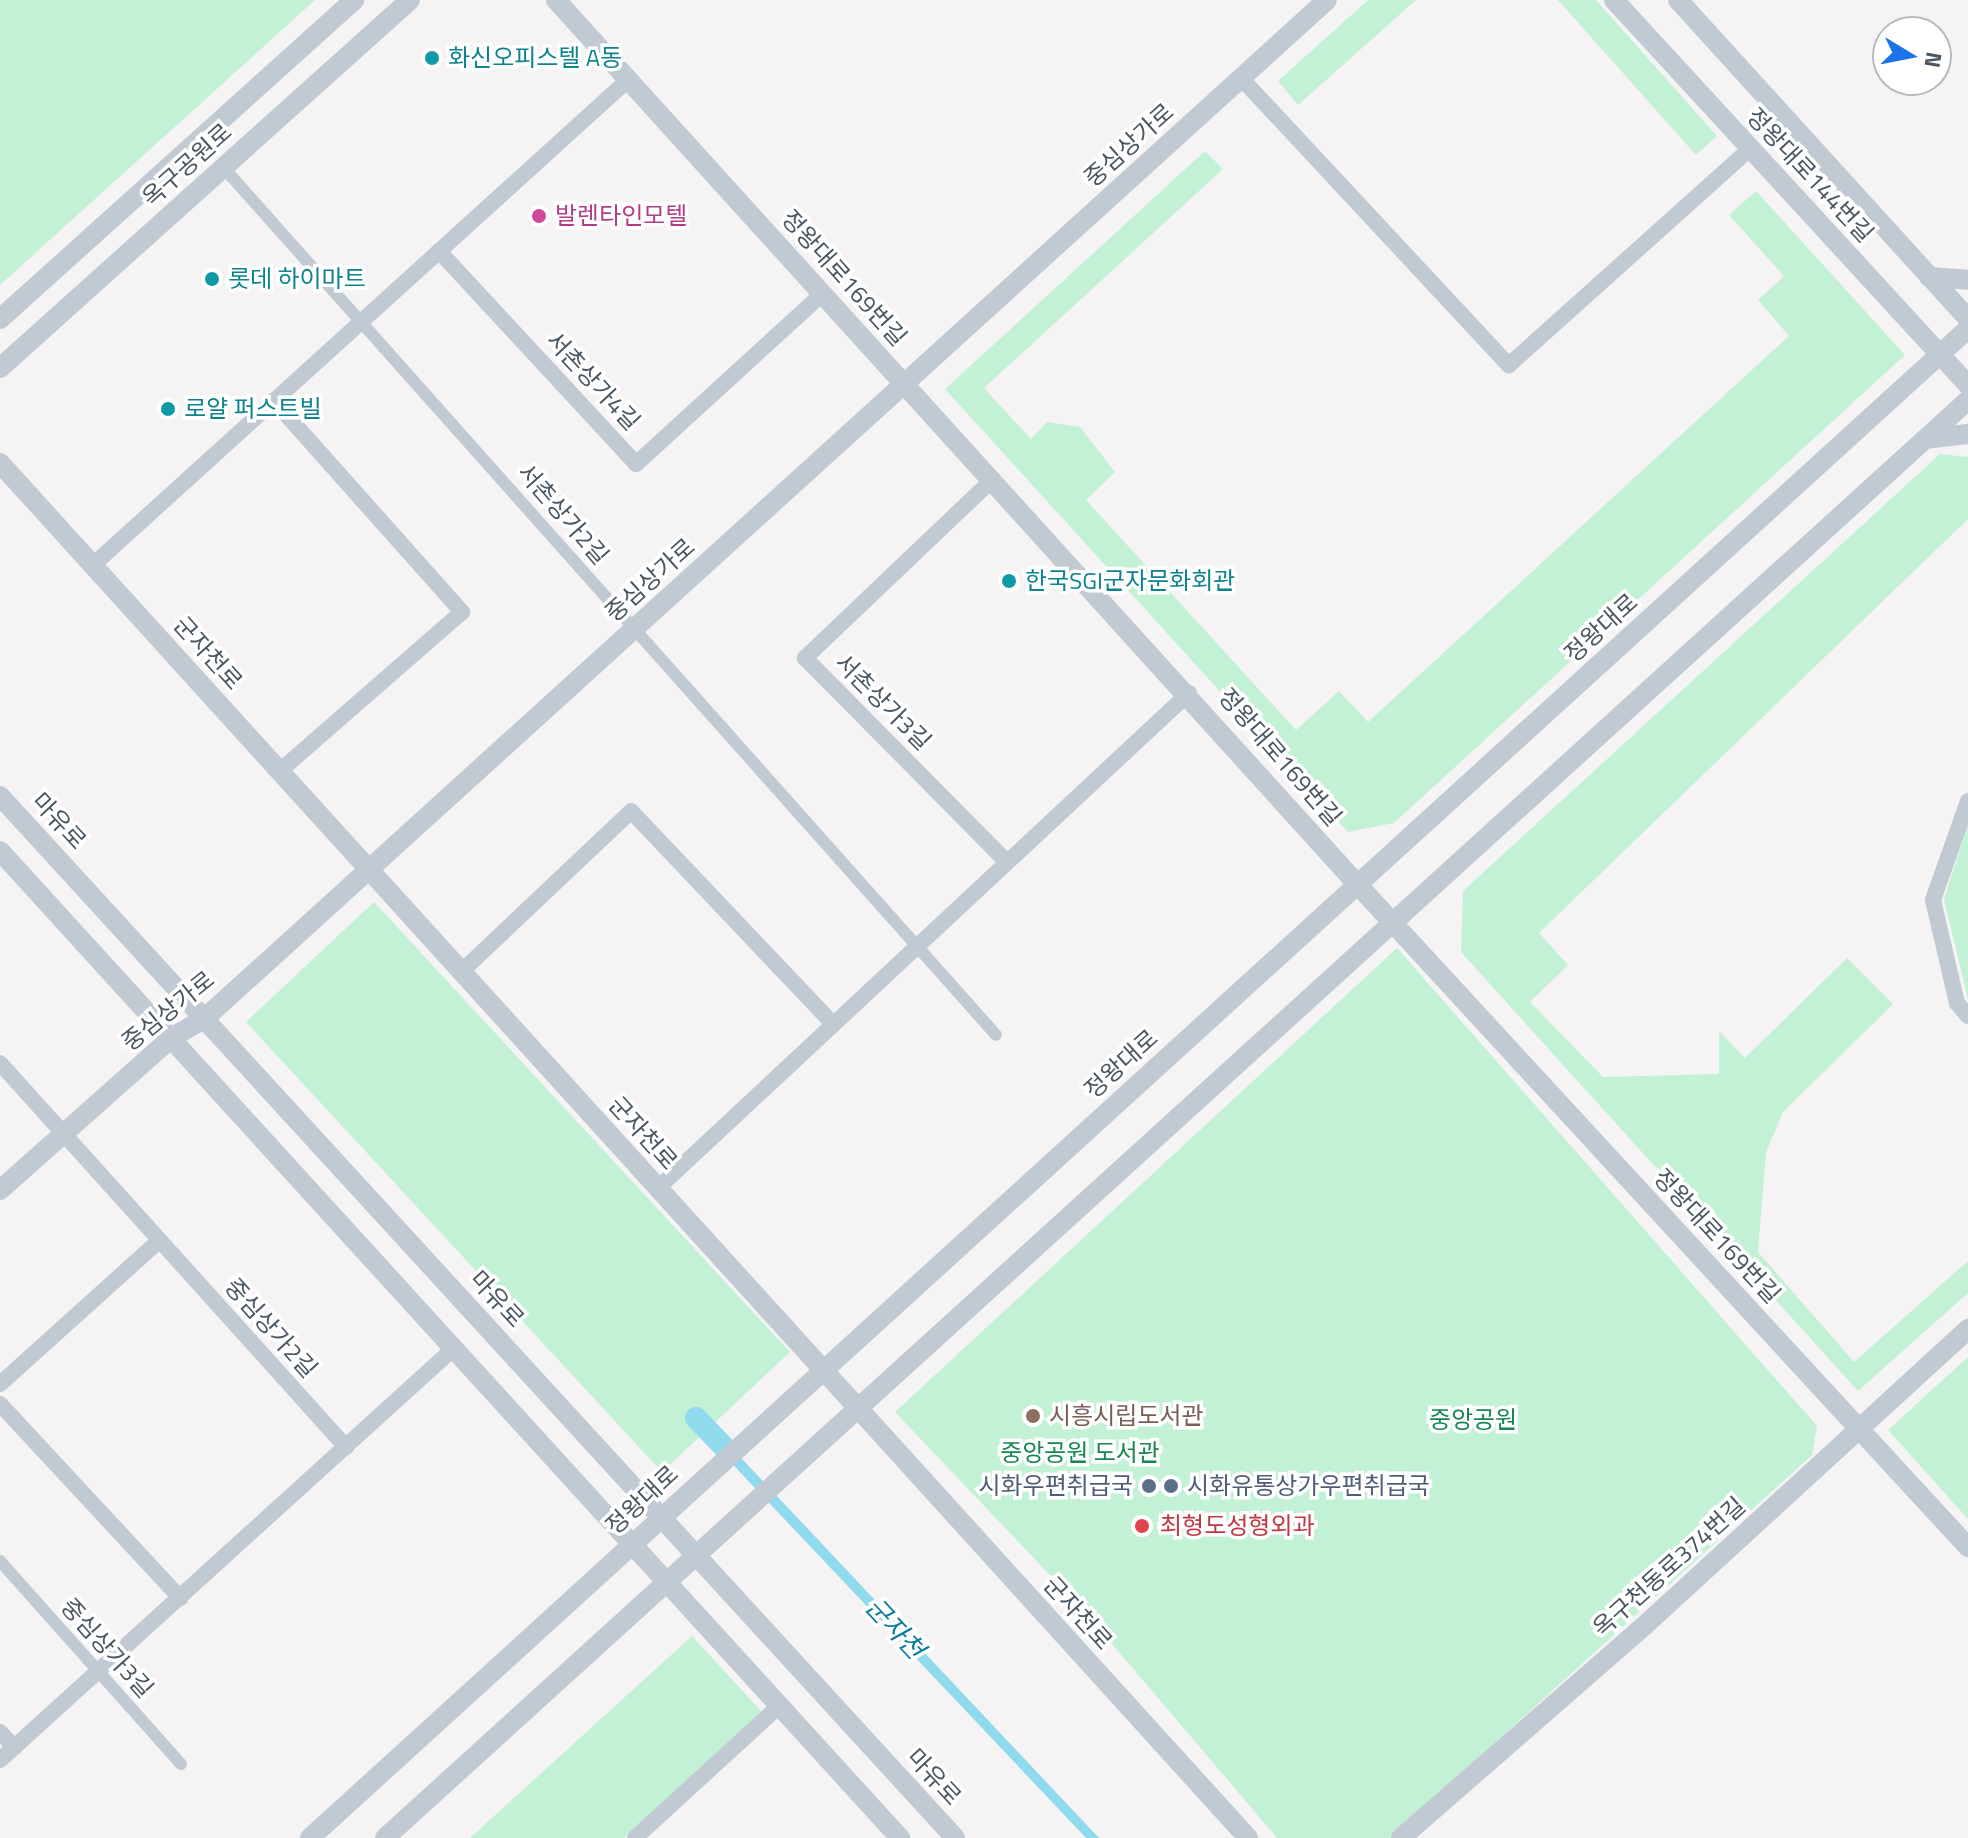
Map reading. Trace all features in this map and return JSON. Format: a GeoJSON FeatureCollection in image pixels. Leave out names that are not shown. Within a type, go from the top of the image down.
{"type":"FeatureCollection","features":[{"type":"Feature","properties":{"kind":"street","name":"옥구공원로"},"geometry":{"type":"LineString","coordinates":[[0,319],[354,0]]}},
{"type":"Feature","properties":{"kind":"street","name":"옥구공원로"},"geometry":{"type":"LineString","coordinates":[[0,368],[410,0]]}},
{"type":"Feature","properties":{"kind":"street","name":"정왕대로169번길"},"geometry":{"type":"LineString","coordinates":[[556,0],[1189,693],[1357,884],[1968,1547]]}},
{"type":"Feature","properties":{"kind":"street","name":"중심상가로"},"geometry":{"type":"LineString","coordinates":[[0,1190],[171,1038],[204,1019],[1327,0]]}},
{"type":"Feature","properties":{"kind":"street","name":"정왕대로144번길"},"geometry":{"type":"LineString","coordinates":[[1614,0],[1968,385]]}},
{"type":"Feature","properties":{"kind":"street","name":"정왕대로144번길"},"geometry":{"type":"LineString","coordinates":[[1678,0],[1968,319]]}},
{"type":"Feature","properties":{"kind":"street"},"geometry":{"type":"LineString","coordinates":[[1241,78],[1509,365],[1750,149]]}},
{"type":"Feature","properties":{"kind":"street"},"geometry":{"type":"LineString","coordinates":[[93,565],[629,79]]}},
{"type":"Feature","properties":{"kind":"street","name":"서촌상가2길"},"geometry":{"type":"LineString","coordinates":[[223,167],[363,320],[996,1035]]}},
{"type":"Feature","properties":{"kind":"street","name":"서촌상가4길"},"geometry":{"type":"LineString","coordinates":[[439,251],[636,464],[823,293]]}},
{"type":"Feature","properties":{"kind":"street"},"geometry":{"type":"LineString","coordinates":[[1929,277],[1968,280]]}},
{"type":"Feature","properties":{"kind":"street","name":"정왕대로"},"geometry":{"type":"LineString","coordinates":[[310,1838],[1968,329]]}},
{"type":"Feature","properties":{"kind":"street"},"geometry":{"type":"LineString","coordinates":[[385,1838],[1968,400]]}},
{"type":"Feature","properties":{"kind":"street"},"geometry":{"type":"LineString","coordinates":[[274,401],[462,612],[280,771]]}},
{"type":"Feature","properties":{"kind":"street"},"geometry":{"type":"LineString","coordinates":[[1925,439],[1968,434]]}},
{"type":"Feature","properties":{"kind":"street","name":"군자천로"},"geometry":{"type":"LineString","coordinates":[[0,463],[1248,1838]]}},
{"type":"Feature","properties":{"kind":"street","name":"서촌상가3길"},"geometry":{"type":"LineString","coordinates":[[993,479],[805,658],[1007,862]]}},
{"type":"Feature","properties":{"kind":"street"},"geometry":{"type":"LineString","coordinates":[[658,1188],[1189,693]]}},
{"type":"Feature","properties":{"kind":"street","name":"마유로"},"geometry":{"type":"LineString","coordinates":[[0,796],[955,1838]]}},
{"type":"Feature","properties":{"kind":"street"},"geometry":{"type":"LineString","coordinates":[[1968,801],[1933,900],[1957,1003],[1968,1016]]}},
{"type":"Feature","properties":{"kind":"street"},"geometry":{"type":"LineString","coordinates":[[461,972],[631,811],[833,1024]]}},
{"type":"Feature","properties":{"kind":"street"},"geometry":{"type":"LineString","coordinates":[[0,851],[900,1838]]}},
{"type":"Feature","properties":{"kind":"street","name":"중심상가2길"},"geometry":{"type":"LineString","coordinates":[[0,1063],[346,1447]]}},
{"type":"Feature","properties":{"kind":"street"},"geometry":{"type":"LineString","coordinates":[[0,1384],[159,1241]]}},
{"type":"Feature","properties":{"kind":"street","name":"옥구천동로374번길"},"geometry":{"type":"LineString","coordinates":[[1401,1838],[1968,1329]]}},
{"type":"Feature","properties":{"kind":"street"},"geometry":{"type":"LineString","coordinates":[[0,1760],[454,1348]]}},
{"type":"Feature","properties":{"kind":"street"},"geometry":{"type":"LineString","coordinates":[[0,1404],[180,1598]]}},
{"type":"Feature","properties":{"kind":"street","name":"중심상가3길"},"geometry":{"type":"LineString","coordinates":[[0,1561],[181,1764]]}},
{"type":"Feature","properties":{"kind":"street"},"geometry":{"type":"LineString","coordinates":[[635,1838],[780,1705]]}},
{"type":"Feature","properties":{"kind":"street"},"geometry":{"type":"LineString","coordinates":[[0,1732],[14,1747]]}},
{"type":"Feature","properties":{"kind":"green space"},"geometry":{"type":"Polygon","coordinates":[[[0,0],[315,0],[0,285],[0,0]]]}},
{"type":"Feature","properties":{"kind":"green space"},"geometry":{"type":"Polygon","coordinates":[[[1368,0],[1416,0],[1298,105],[1278,81],[1368,0]]]}},
{"type":"Feature","properties":{"kind":"green space"},"geometry":{"type":"Polygon","coordinates":[[[1558,0],[1596,0],[1717,136],[1696,155],[1558,0]]]}},
{"type":"Feature","properties":{"kind":"green space"},"geometry":{"type":"Polygon","coordinates":[[[1205,151],[1223,169],[984,388],[1031,439],[1047,422],[1080,427],[1115,472],[1086,500],[1296,730],[1339,691],[1368,722],[1789,336],[1758,300],[1784,276],[1729,215],[1756,191],[1905,355],[1394,823],[1348,832],[945,389],[1205,151]]]}},
{"type":"Feature","properties":{"kind":"green space"},"geometry":{"type":"Polygon","coordinates":[[[1940,454],[1968,457],[1968,519],[1539,933],[1568,965],[1530,1002],[1603,1077],[1719,1074],[1719,1031],[1745,1058],[1847,958],[1893,1004],[1783,1112],[1766,1152],[1758,1252],[1854,1362],[1968,1261],[1968,1293],[1858,1391],[1461,952],[1463,891],[1940,454]]]}},
{"type":"Feature","properties":{"kind":"green space"},"geometry":{"type":"Polygon","coordinates":[[[1968,825],[1968,999],[1944,899],[1968,825]]]}},
{"type":"Feature","properties":{"kind":"green space"},"geometry":{"type":"Polygon","coordinates":[[[374,902],[790,1352],[662,1472],[246,1022],[374,902]]]}},
{"type":"Feature","properties":{"kind":"green space","name":"중앙공원"},"geometry":{"type":"Polygon","coordinates":[[[1397,948],[1817,1426],[1812,1455],[1390,1838],[1277,1838],[1085,1612],[895,1412],[1397,948]]]}},
{"type":"Feature","properties":{"kind":"green space"},"geometry":{"type":"Polygon","coordinates":[[[1968,1357],[1968,1519],[1888,1430],[1968,1357]]]}},
{"type":"Feature","properties":{"kind":"green space"},"geometry":{"type":"Polygon","coordinates":[[[692,1636],[762,1712],[624,1838],[470,1838],[692,1636]]]}},
{"type":"Feature","properties":{"kind":"water"},"geometry":{"type":"Polygon","coordinates":[[[711,1426],[1099,1838],[1086,1838],[703,1433],[711,1426]]]}},
{"type":"Feature","properties":{"kind":"waterway","name":"군자천"},"geometry":{"type":"LineString","coordinates":[[696,1418],[727,1450]]}},
{"type":"Feature","properties":{"kind":"place","name":"화신오피스텔 A동"},"geometry":{"type":"Point","coordinates":[432,58]}},
{"type":"Feature","properties":{"kind":"place","name":"발렌타인모텔"},"geometry":{"type":"Point","coordinates":[539,216]}},
{"type":"Feature","properties":{"kind":"place","name":"롯데 하이마트"},"geometry":{"type":"Point","coordinates":[212,279]}},
{"type":"Feature","properties":{"kind":"place","name":"로얄 퍼스트빌"},"geometry":{"type":"Point","coordinates":[168,409]}},
{"type":"Feature","properties":{"kind":"place","name":"한국SGI군자문화회관"},"geometry":{"type":"Point","coordinates":[1009,581]}},
{"type":"Feature","properties":{"kind":"place","name":"시흥시립도서관"},"geometry":{"type":"Point","coordinates":[1033,1416]}},
{"type":"Feature","properties":{"kind":"place","name":"시화우편취급국"},"geometry":{"type":"Point","coordinates":[1149,1486]}},
{"type":"Feature","properties":{"kind":"place","name":"시화유통상가우편취급국"},"geometry":{"type":"Point","coordinates":[1171,1486]}},
{"type":"Feature","properties":{"kind":"place","name":"최형도성형외과"},"geometry":{"type":"Point","coordinates":[1142,1526]}},
{"type":"Feature","properties":{"kind":"park label","name":"중앙공원 도서관"},"geometry":{"type":"Point","coordinates":[1080,1453]}}]}
